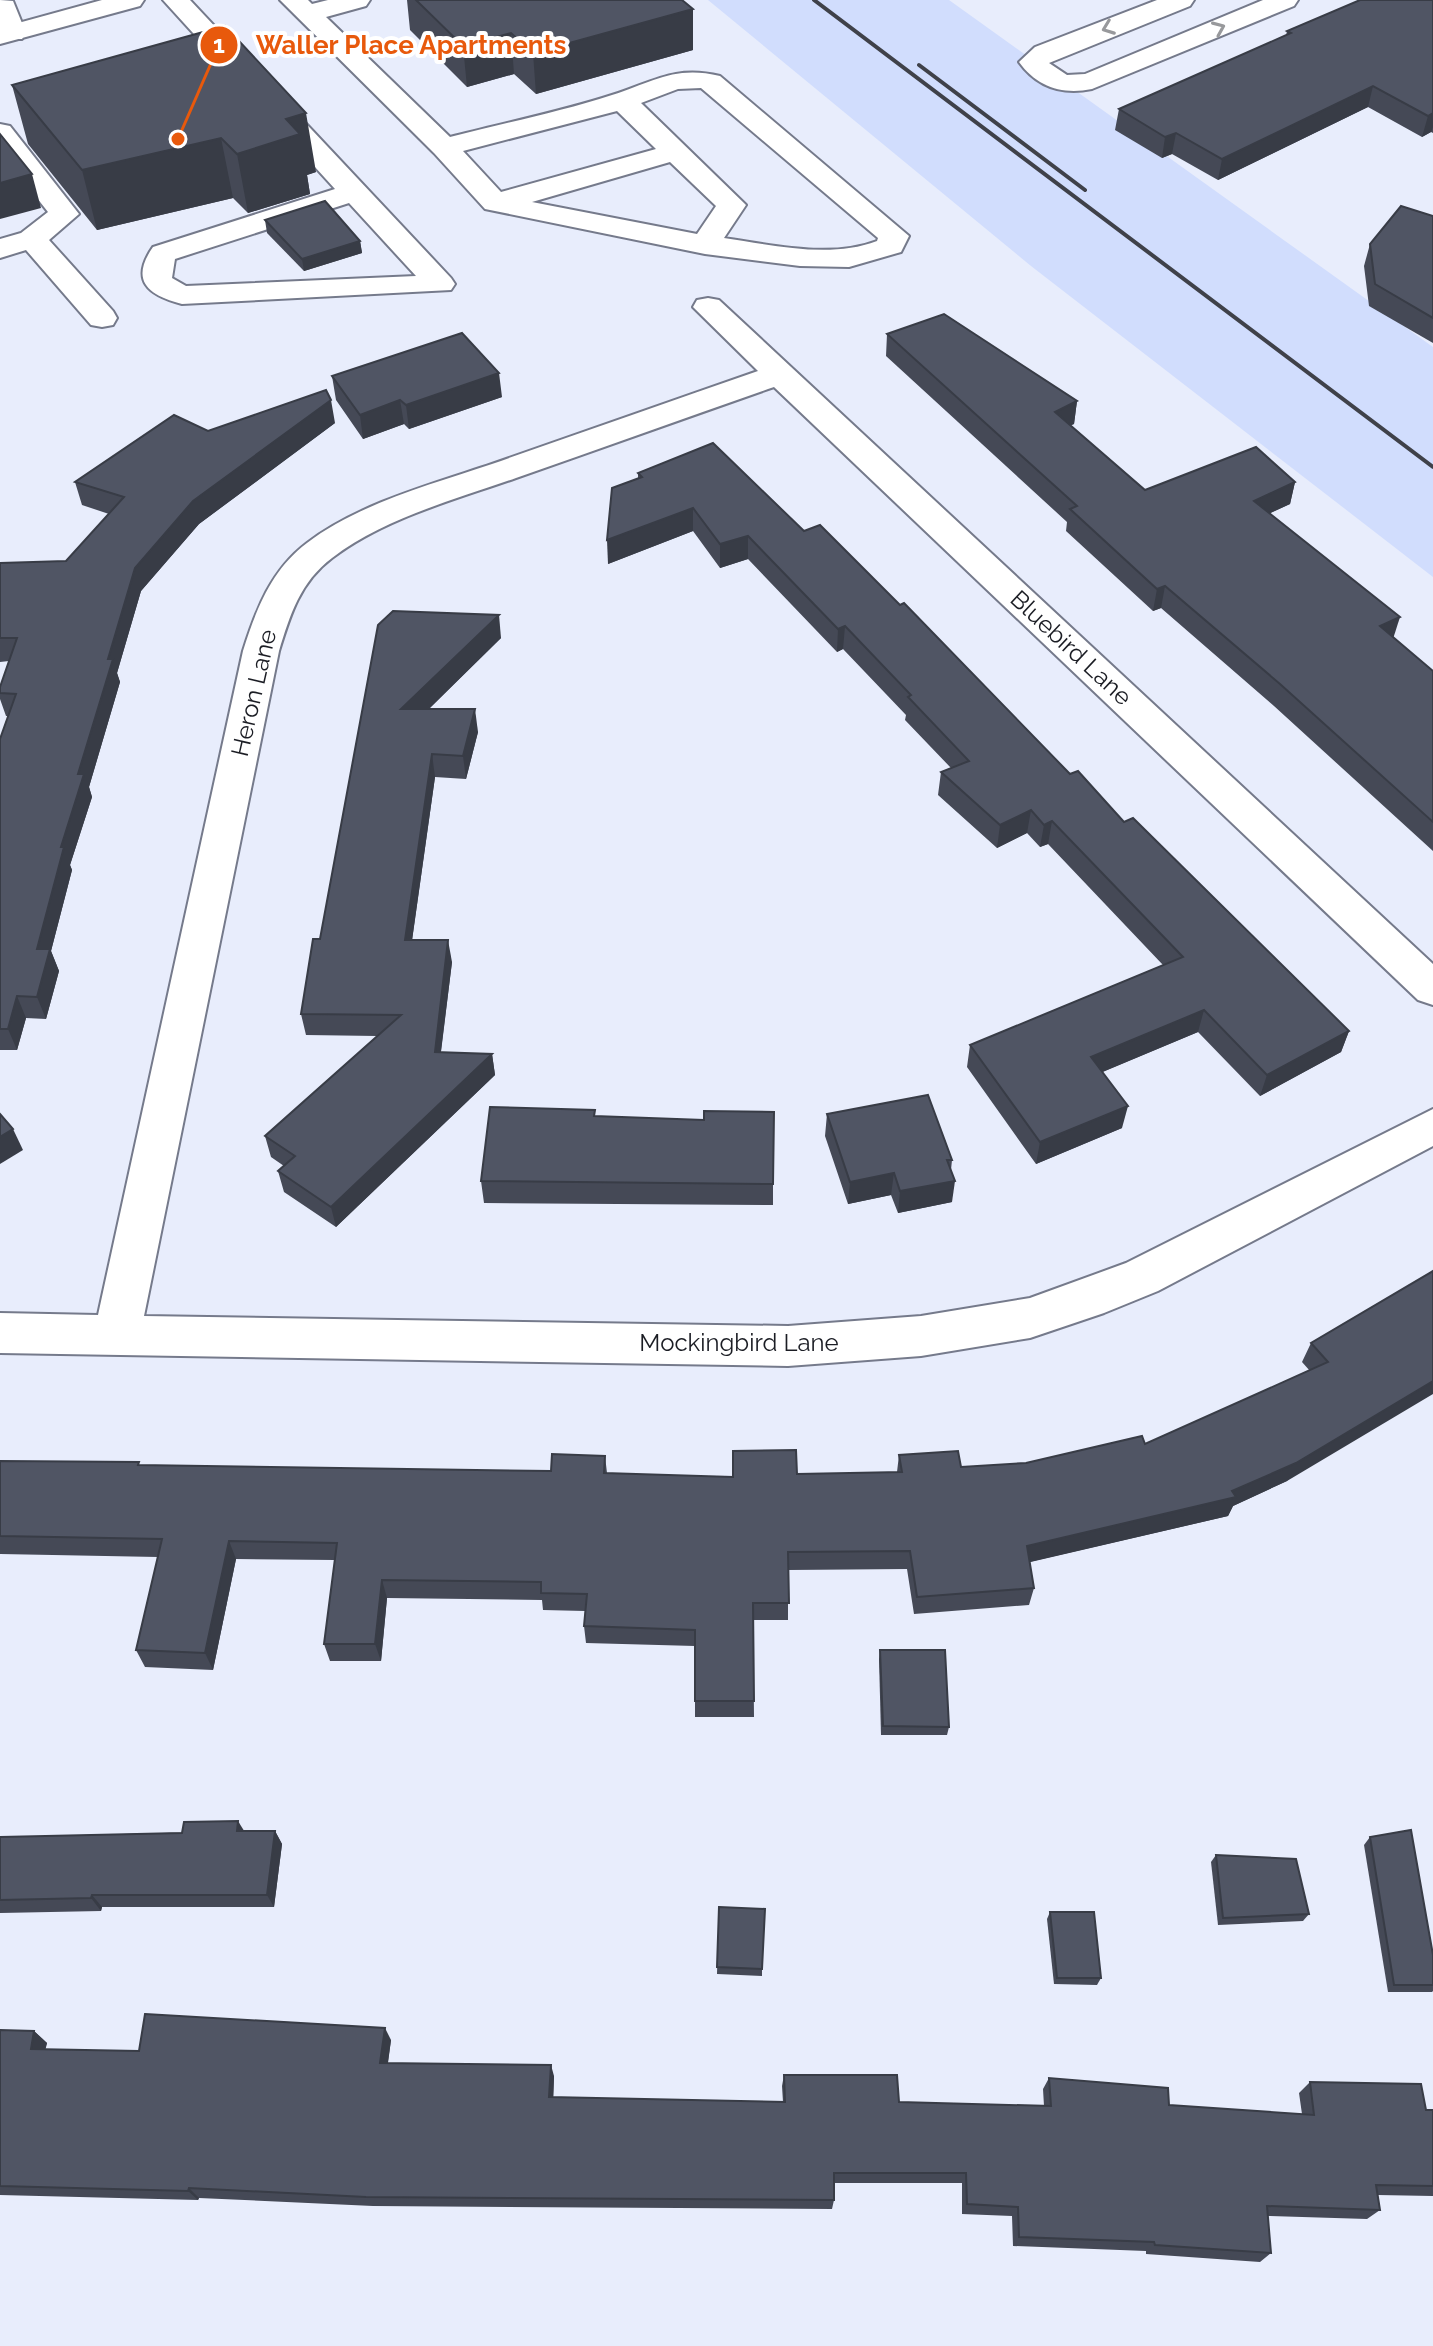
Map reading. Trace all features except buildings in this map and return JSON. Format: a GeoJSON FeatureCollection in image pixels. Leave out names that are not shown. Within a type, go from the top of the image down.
{"type":"FeatureCollection","features":[{"type":"Feature","properties":{"kind":"street"},"geometry":{"type":"LineString","coordinates":[[0,1],[7,34],[131,0]]}},
{"type":"Feature","properties":{"kind":"street"},"geometry":{"type":"LineString","coordinates":[[176,0],[440,284],[182,295],[164,288],[156,277],[156,265],[164,253],[354,192]]}},
{"type":"Feature","properties":{"kind":"street"},"geometry":{"type":"LineString","coordinates":[[300,7],[357,0]]}},
{"type":"Feature","properties":{"kind":"street"},"geometry":{"type":"LineString","coordinates":[[1181,0],[1045,53],[1033,62],[1052,80],[1071,86],[1092,81],[1285,0]]}},
{"type":"Feature","properties":{"kind":"street"},"geometry":{"type":"LineString","coordinates":[[300,7],[444,147],[495,203],[705,245],[830,258],[872,256],[890,246],[894,236],[710,82],[696,77],[677,80],[623,101],[444,147]]}},
{"type":"Feature","properties":{"kind":"street"},"geometry":{"type":"LineString","coordinates":[[188,51],[216,43]]}},
{"type":"Feature","properties":{"kind":"street"},"geometry":{"type":"LineString","coordinates":[[623,101],[731,205],[705,245]]}},
{"type":"Feature","properties":{"kind":"street"},"geometry":{"type":"LineString","coordinates":[[0,132],[64,214],[32,239],[0,249]]}},
{"type":"Feature","properties":{"kind":"street"},"geometry":{"type":"LineString","coordinates":[[495,203],[676,152]]}},
{"type":"Feature","properties":{"kind":"street"},"geometry":{"type":"LineString","coordinates":[[32,239],[102,318]]}},
{"type":"Feature","properties":{"kind":"street","name":"Bluebird Lane"},"geometry":{"type":"LineString","coordinates":[[708,307],[1433,989]]}},
{"type":"Feature","properties":{"kind":"street","name":"Heron Lane"},"geometry":{"type":"LineString","coordinates":[[117,1335],[261,651],[277,601],[294,575],[318,551],[380,516],[780,374]]}},
{"type":"Feature","properties":{"kind":"street","name":"Mockingbird Lane"},"geometry":{"type":"LineString","coordinates":[[0,1333],[788,1346],[921,1336],[1030,1318],[1142,1277],[1433,1126]]}},
{"type":"Feature","properties":{"kind":"shaded area"},"geometry":{"type":"Polygon","coordinates":[[[708,0],[949,0],[1433,347],[1433,577],[1031,266],[708,0]]]}},
{"type":"Feature","properties":{"kind":"railway"},"geometry":{"type":"LineString","coordinates":[[814,0],[1433,467]]}},
{"type":"Feature","properties":{"kind":"railway"},"geometry":{"type":"LineString","coordinates":[[919,65],[1085,190]]}},
{"type":"Feature","properties":{"kind":"place","name":"Waller Place Apartments"},"geometry":{"type":"Point","coordinates":[178,139]}}]}
